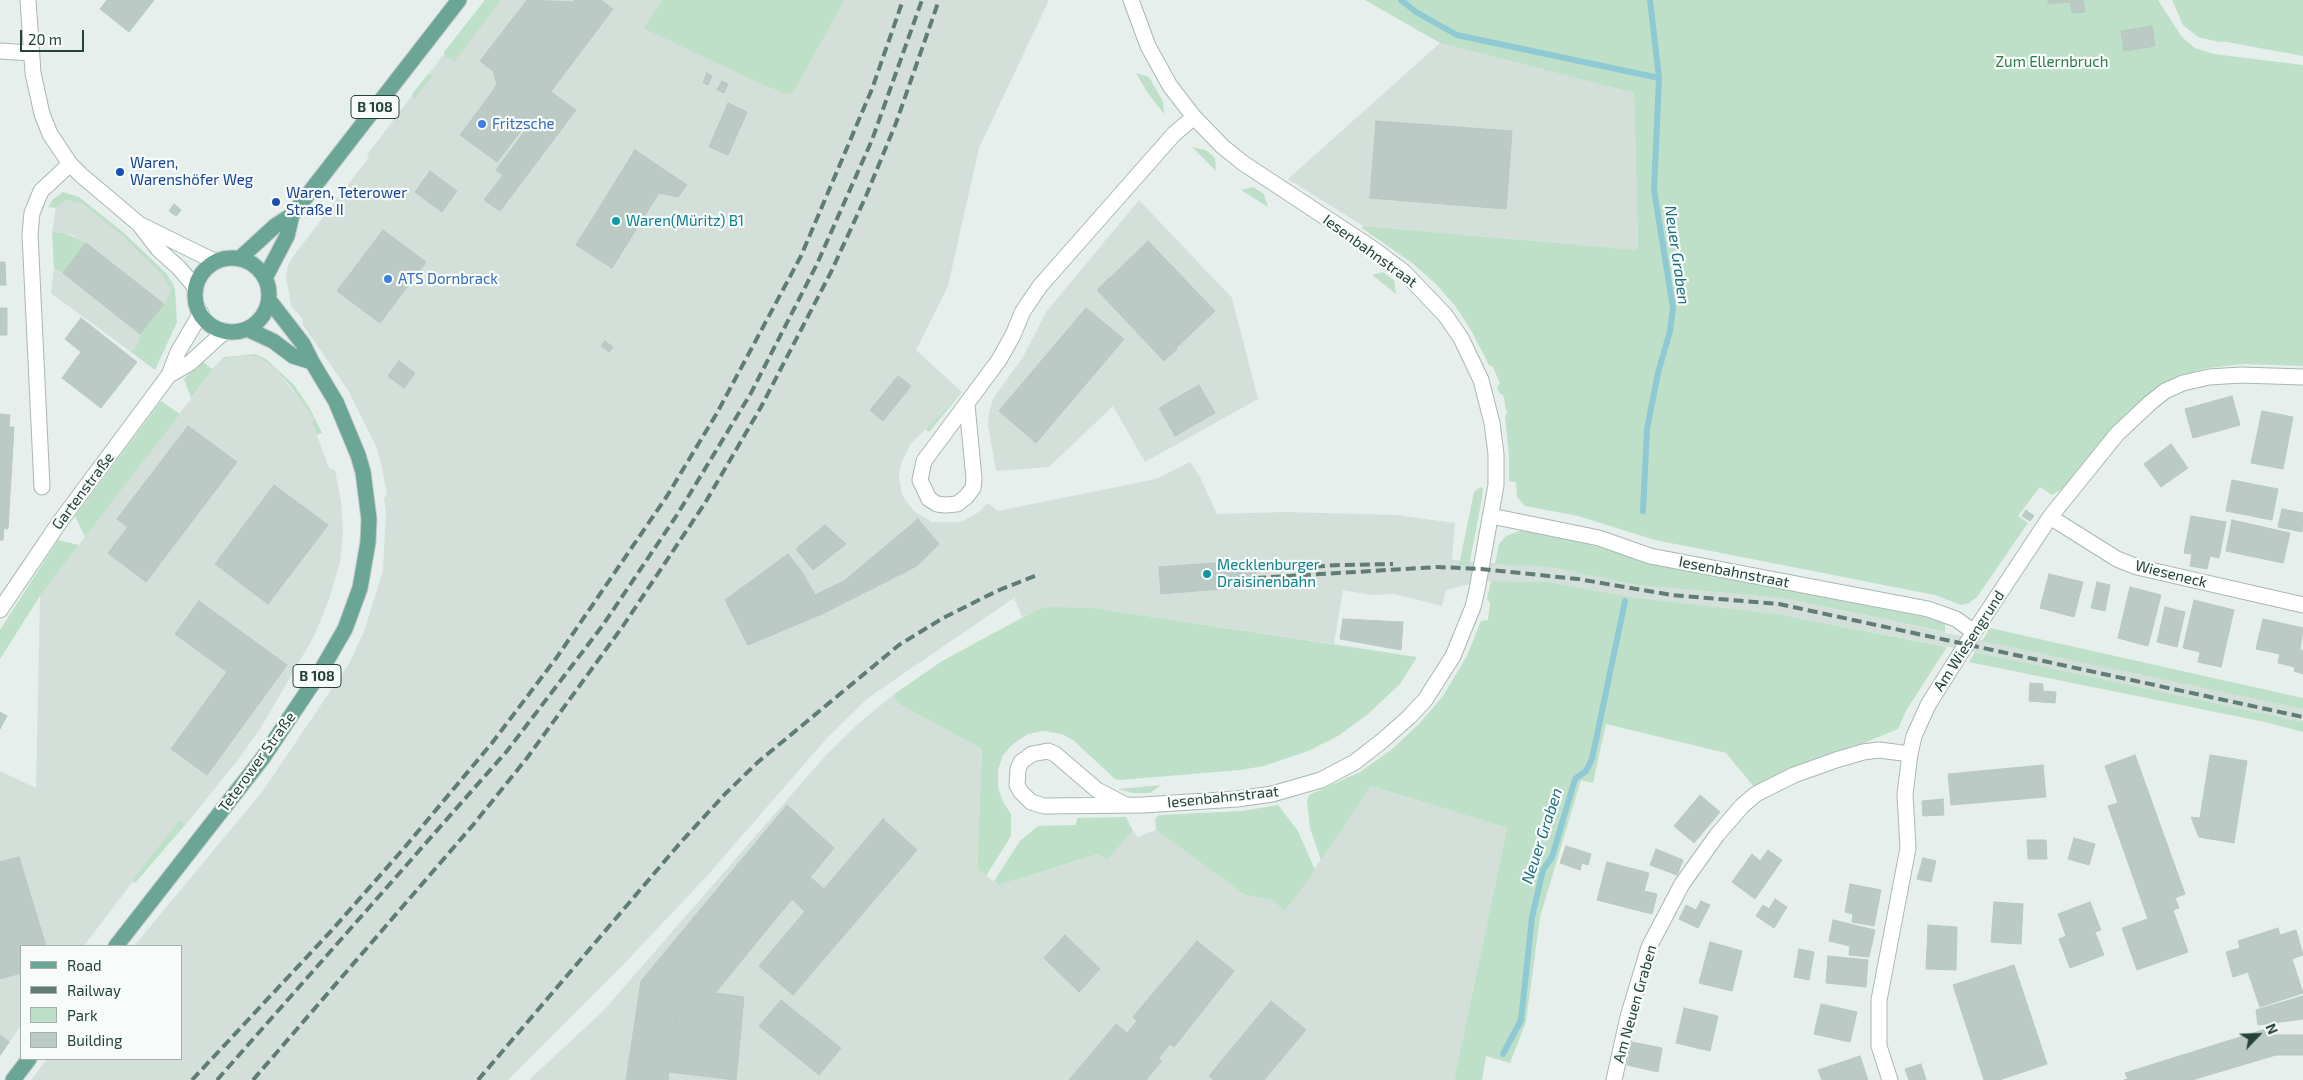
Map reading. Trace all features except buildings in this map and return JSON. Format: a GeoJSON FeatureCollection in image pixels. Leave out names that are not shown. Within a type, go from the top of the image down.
{"type":"FeatureCollection","features":[{"type":"Feature","properties":{"kind":"main road","name":"B 108"},"geometry":{"type":"LineString","coordinates":[[239,259],[276,226],[292,215],[459,0]]}},
{"type":"Feature","properties":{"kind":"main road","name":"B 108"},"geometry":{"type":"LineString","coordinates":[[265,278],[288,236],[292,215]]}},
{"type":"Feature","properties":{"kind":"main road"},"geometry":{"type":"LineString","coordinates":[[265,278],[258,268],[239,259],[224,259],[216,262],[206,269],[196,288],[197,305],[208,322],[225,331],[247,329],[273,341],[293,356],[312,362]]}},
{"type":"Feature","properties":{"kind":"main road","name":"Teterower Straße"},"geometry":{"type":"LineString","coordinates":[[117,945],[262,759],[319,674],[345,629],[360,588],[369,519],[363,472],[345,419],[303,344],[269,300],[265,278]]}},
{"type":"Feature","properties":{"kind":"main road"},"geometry":{"type":"LineString","coordinates":[[247,329],[262,317],[269,300]]}},
{"type":"Feature","properties":{"kind":"main road"},"geometry":{"type":"LineString","coordinates":[[13,1080],[28,1060]]}},
{"type":"Feature","properties":{"kind":"street"},"geometry":{"type":"LineString","coordinates":[[28,0],[31,53],[37,95],[50,134],[70,164],[100,193],[138,224],[159,250],[179,268],[196,288]]}},
{"type":"Feature","properties":{"kind":"street","name":"Iesenbahnstraat"},"geometry":{"type":"LineString","coordinates":[[1124,804],[1097,790],[1055,754],[1048,752],[1032,754],[1022,762],[1018,769],[1018,785],[1025,798],[1037,805],[1044,806],[1171,803],[1272,794],[1321,780],[1355,762],[1410,717],[1425,700],[1453,656],[1473,607],[1496,485],[1496,454],[1489,407],[1473,360],[1445,315],[1404,272],[1372,248],[1243,163],[1222,146],[1194,118],[1170,86],[1148,46],[1131,0]]}},
{"type":"Feature","properties":{"kind":"street"},"geometry":{"type":"LineString","coordinates":[[0,52],[31,53]]}},
{"type":"Feature","properties":{"kind":"street"},"geometry":{"type":"LineString","coordinates":[[967,405],[974,478],[973,488],[966,497],[956,504],[945,506],[937,504],[923,490],[920,471],[924,461],[999,360],[1014,335],[1023,311],[1040,286],[1174,134],[1194,118]]}},
{"type":"Feature","properties":{"kind":"street"},"geometry":{"type":"LineString","coordinates":[[42,487],[30,234],[32,213],[41,191],[70,164]]}},
{"type":"Feature","properties":{"kind":"street"},"geometry":{"type":"LineString","coordinates":[[138,224],[216,262]]}},
{"type":"Feature","properties":{"kind":"street","name":"Gartenstraße"},"geometry":{"type":"LineString","coordinates":[[1,607],[59,523],[170,375],[178,352],[201,313]]}},
{"type":"Feature","properties":{"kind":"street","name":"Gartenstraße"},"geometry":{"type":"LineString","coordinates":[[170,375],[190,363],[225,331]]}},
{"type":"Feature","properties":{"kind":"street","name":"Am Wiesengrund"},"geometry":{"type":"LineString","coordinates":[[1890,1080],[1879,1046],[1879,1000],[1908,848],[1906,794],[1910,754],[1914,736],[1928,705],[2050,517],[2117,434],[2150,403],[2165,391],[2183,383],[2209,377],[2241,375],[2303,377]]}},
{"type":"Feature","properties":{"kind":"street","name":"Iesenbahnstraat"},"geometry":{"type":"LineString","coordinates":[[1491,516],[1599,538],[1650,556],[1928,610],[1956,619],[1974,632]]}},
{"type":"Feature","properties":{"kind":"street","name":"Wieseneck"},"geometry":{"type":"LineString","coordinates":[[2050,517],[2117,559],[2137,566],[2303,605]]}},
{"type":"Feature","properties":{"kind":"street","name":"Am Neuen Graben"},"geometry":{"type":"LineString","coordinates":[[1614,1080],[1628,1017],[1648,947],[1682,884],[1742,806],[1756,794],[1794,775],[1836,760],[1878,750],[1910,754]]}},
{"type":"Feature","properties":{"kind":"shaded area"},"geometry":{"type":"Polygon","coordinates":[[[485,0],[662,0],[643,28],[794,91],[845,0],[1049,0],[979,148],[948,286],[916,350],[962,392],[910,445],[901,464],[899,476],[902,495],[914,511],[932,522],[961,522],[979,512],[988,503],[998,511],[1156,479],[1190,462],[1200,477],[1217,514],[1284,512],[1396,515],[1455,523],[1452,560],[1550,567],[1636,585],[1783,598],[2303,709],[2303,722],[1975,652],[1778,614],[1631,597],[1549,582],[1491,581],[1465,585],[1446,590],[1442,606],[1394,594],[1371,595],[1343,590],[1334,644],[1094,608],[1031,613],[1022,617],[1014,598],[868,698],[827,738],[707,876],[623,965],[508,1080],[31,1080],[46,1060],[182,1060],[182,945],[135,945],[262,792],[350,662],[364,631],[383,571],[386,514],[384,498],[387,495],[382,468],[376,446],[348,390],[303,325],[302,318],[291,306],[286,276],[288,265],[292,258],[369,157],[367,155],[485,0]]]}},
{"type":"Feature","properties":{"kind":"shaded area"},"geometry":{"type":"Polygon","coordinates":[[[1440,43],[1634,93],[1638,250],[1363,226],[1288,179],[1440,43]]]}},
{"type":"Feature","properties":{"kind":"shaded area"},"geometry":{"type":"Polygon","coordinates":[[[66,200],[83,204],[124,238],[161,274],[171,291],[164,304],[140,334],[139,341],[131,352],[51,293],[54,268],[63,273],[75,236],[65,233],[52,233],[56,206],[66,200]]]}},
{"type":"Feature","properties":{"kind":"shaded area"},"geometry":{"type":"Polygon","coordinates":[[[1139,200],[1232,298],[1258,399],[1145,462],[1113,406],[1049,467],[996,471],[988,425],[993,399],[1023,357],[1046,312],[1139,200]]]}},
{"type":"Feature","properties":{"kind":"shaded area"},"geometry":{"type":"Polygon","coordinates":[[[257,356],[274,368],[314,419],[312,422],[329,468],[335,470],[341,501],[343,533],[340,562],[329,600],[313,638],[260,729],[238,760],[186,824],[180,819],[85,945],[20,945],[20,1027],[0,1057],[0,771],[36,788],[40,596],[219,362],[229,357],[257,356]]]}},
{"type":"Feature","properties":{"kind":"shaded area"},"geometry":{"type":"Polygon","coordinates":[[[893,695],[897,703],[982,749],[977,869],[999,885],[1100,854],[1107,860],[1133,831],[1138,837],[1156,830],[1245,895],[1271,900],[1285,911],[1371,786],[1507,828],[1454,1080],[529,1080],[604,1010],[826,755],[859,723],[893,695]]]}},
{"type":"Feature","properties":{"kind":"green space"},"geometry":{"type":"Polygon","coordinates":[[[485,0],[501,0],[454,62],[446,57],[444,52],[485,0]]]}},
{"type":"Feature","properties":{"kind":"green space"},"geometry":{"type":"Polygon","coordinates":[[[662,0],[845,0],[794,91],[786,94],[643,28],[662,0]]]}},
{"type":"Feature","properties":{"kind":"green space","name":"Zum Ellernbruch"},"geometry":{"type":"Polygon","coordinates":[[[1365,0],[2158,0],[2182,37],[2195,48],[2214,54],[2303,65],[2303,366],[2243,364],[2208,368],[2181,375],[2163,384],[2145,397],[2111,430],[2063,488],[2052,495],[2040,487],[2018,516],[2028,523],[1977,597],[1969,603],[1961,605],[1935,595],[1655,540],[1578,516],[1525,506],[1517,497],[1516,482],[1509,481],[1509,456],[1505,416],[1507,413],[1503,395],[1499,393],[1497,387],[1500,384],[1493,367],[1489,365],[1472,332],[1456,307],[1436,284],[1412,263],[1362,228],[1363,226],[1638,250],[1634,93],[1440,43],[1365,0]]]}},
{"type":"Feature","properties":{"kind":"green space"},"geometry":{"type":"Polygon","coordinates":[[[2172,0],[2303,0],[2303,56],[2198,37],[2183,25],[2172,0]]]}},
{"type":"Feature","properties":{"kind":"green space"},"geometry":{"type":"Polygon","coordinates":[[[1136,73],[1149,77],[1163,101],[1164,114],[1147,92],[1136,73]]]}},
{"type":"Feature","properties":{"kind":"green space"},"geometry":{"type":"Polygon","coordinates":[[[428,74],[434,74],[414,99],[412,94],[428,74]]]}},
{"type":"Feature","properties":{"kind":"green space"},"geometry":{"type":"Polygon","coordinates":[[[1192,147],[1206,150],[1215,158],[1216,171],[1192,147]]]}},
{"type":"Feature","properties":{"kind":"green space"},"geometry":{"type":"Polygon","coordinates":[[[1253,187],[1264,194],[1268,207],[1241,190],[1253,187]]]}},
{"type":"Feature","properties":{"kind":"green space"},"geometry":{"type":"Polygon","coordinates":[[[63,192],[79,197],[124,233],[166,273],[173,284],[177,322],[155,370],[131,352],[139,341],[140,334],[164,304],[171,291],[161,274],[124,238],[83,204],[66,200],[56,208],[48,207],[53,199],[63,192]]]}},
{"type":"Feature","properties":{"kind":"green space"},"geometry":{"type":"Polygon","coordinates":[[[52,233],[65,233],[86,243],[63,273],[54,268],[52,233]]]}},
{"type":"Feature","properties":{"kind":"green space"},"geometry":{"type":"Polygon","coordinates":[[[1383,272],[1394,280],[1396,294],[1372,275],[1383,272]]]}},
{"type":"Feature","properties":{"kind":"green space"},"geometry":{"type":"Polygon","coordinates":[[[256,354],[266,359],[294,385],[309,407],[322,433],[317,435],[312,422],[314,419],[291,387],[274,368],[257,356],[229,357],[219,362],[224,357],[256,354]]]}},
{"type":"Feature","properties":{"kind":"green space"},"geometry":{"type":"Polygon","coordinates":[[[202,361],[212,369],[219,362],[191,398],[184,379],[202,361]]]}},
{"type":"Feature","properties":{"kind":"green space"},"geometry":{"type":"Polygon","coordinates":[[[962,392],[929,432],[926,429],[962,392]]]}},
{"type":"Feature","properties":{"kind":"green space"},"geometry":{"type":"Polygon","coordinates":[[[161,401],[180,414],[85,537],[75,516],[161,401]]]}},
{"type":"Feature","properties":{"kind":"green space"},"geometry":{"type":"Polygon","coordinates":[[[1480,487],[1483,488],[1482,498],[1469,566],[1459,565],[1474,492],[1480,487]]]}},
{"type":"Feature","properties":{"kind":"green space"},"geometry":{"type":"Polygon","coordinates":[[[1524,529],[1596,546],[1648,563],[1925,617],[1945,624],[1945,632],[1783,598],[1636,585],[1550,567],[1495,564],[1499,544],[1506,536],[1524,529]]]}},
{"type":"Feature","properties":{"kind":"green space"},"geometry":{"type":"Polygon","coordinates":[[[58,540],[79,545],[40,596],[0,659],[0,630],[58,540]]]}},
{"type":"Feature","properties":{"kind":"green space"},"geometry":{"type":"Polygon","coordinates":[[[1491,581],[1549,582],[1631,597],[1778,614],[1947,647],[1907,709],[1898,729],[1755,788],[1726,753],[1606,724],[1593,783],[1581,780],[1540,917],[1526,1022],[1510,1063],[1486,1056],[1482,1080],[1454,1080],[1507,828],[1371,786],[1321,860],[1310,828],[1307,801],[1309,795],[1360,772],[1391,750],[1419,724],[1443,696],[1467,656],[1481,621],[1488,620],[1490,603],[1487,599],[1491,581]]]}},
{"type":"Feature","properties":{"kind":"green space"},"geometry":{"type":"Polygon","coordinates":[[[1046,607],[1094,608],[1417,657],[1400,684],[1368,714],[1338,736],[1308,751],[1264,766],[1240,770],[1120,780],[1115,779],[1073,740],[1062,734],[1043,731],[1028,734],[1013,744],[1003,755],[998,770],[998,787],[1003,802],[1011,814],[1011,836],[986,876],[977,869],[982,749],[897,703],[893,695],[942,661],[1031,613],[1046,607]]]}},
{"type":"Feature","properties":{"kind":"green space"},"geometry":{"type":"Polygon","coordinates":[[[1990,628],[2303,698],[2303,709],[1982,641],[1990,628]]]}},
{"type":"Feature","properties":{"kind":"green space"},"geometry":{"type":"Polygon","coordinates":[[[1975,652],[2303,722],[2303,732],[2265,722],[1969,662],[1975,652]]]}},
{"type":"Feature","properties":{"kind":"green space"},"geometry":{"type":"Polygon","coordinates":[[[1161,785],[1150,793],[1133,793],[1118,789],[1161,785]]]}},
{"type":"Feature","properties":{"kind":"green space"},"geometry":{"type":"Polygon","coordinates":[[[1278,805],[1298,831],[1315,870],[1285,911],[1271,900],[1245,895],[1156,830],[1155,819],[1159,815],[1242,811],[1278,805]]]}},
{"type":"Feature","properties":{"kind":"green space"},"geometry":{"type":"Polygon","coordinates":[[[1126,817],[1133,831],[1107,860],[1099,854],[999,885],[994,881],[1020,841],[1038,826],[1076,825],[1077,818],[1126,817]]]}},
{"type":"Feature","properties":{"kind":"green space"},"geometry":{"type":"Polygon","coordinates":[[[180,819],[186,824],[135,883],[132,881],[180,819]]]}},
{"type":"Feature","properties":{"kind":"waterway"},"geometry":{"type":"LineString","coordinates":[[1401,0],[1416,12],[1457,35],[1659,78]]}},
{"type":"Feature","properties":{"kind":"waterway","name":"Neuer Graben"},"geometry":{"type":"LineString","coordinates":[[1643,511],[1647,429],[1658,373],[1670,331],[1673,308],[1654,190],[1659,78],[1650,0]]}},
{"type":"Feature","properties":{"kind":"waterway","name":"Neuer Graben"},"geometry":{"type":"LineString","coordinates":[[1503,1054],[1521,1020],[1532,917],[1543,870],[1552,857],[1575,779],[1586,771],[1592,759],[1625,601]]}},
{"type":"Feature","properties":{"kind":"railway"},"geometry":{"type":"LineString","coordinates":[[192,1080],[332,930],[405,847],[492,743],[557,657],[667,496],[717,413],[801,256],[872,89],[903,0]]}},
{"type":"Feature","properties":{"kind":"railway"},"geometry":{"type":"LineString","coordinates":[[217,1080],[507,751],[603,625],[677,515],[751,393],[817,264],[872,140],[922,0]]}},
{"type":"Feature","properties":{"kind":"railway"},"geometry":{"type":"LineString","coordinates":[[253,1080],[473,825],[527,758],[623,626],[705,503],[761,407],[831,272],[866,196],[896,123],[939,0]]}},
{"type":"Feature","properties":{"kind":"railway"},"geometry":{"type":"LineString","coordinates":[[1255,570],[1393,564]]}},
{"type":"Feature","properties":{"kind":"railway"},"geometry":{"type":"LineString","coordinates":[[1256,578],[1437,567],[1481,569],[1578,579],[1672,595],[1779,604],[2303,717]]}},
{"type":"Feature","properties":{"kind":"railway"},"geometry":{"type":"LineString","coordinates":[[478,1080],[681,842],[726,793],[758,762],[899,645],[943,618],[997,591],[1037,575]]}},
{"type":"Feature","properties":{"kind":"place","name":"Fritzsche"},"geometry":{"type":"Point","coordinates":[482,124]}},
{"type":"Feature","properties":{"kind":"place","name":"Waren, Warenshöfer Weg"},"geometry":{"type":"Point","coordinates":[120,172]}},
{"type":"Feature","properties":{"kind":"place","name":"Waren, Teterower Straße II"},"geometry":{"type":"Point","coordinates":[276,202]}},
{"type":"Feature","properties":{"kind":"place","name":"Waren(Müritz) B1"},"geometry":{"type":"Point","coordinates":[616,221]}},
{"type":"Feature","properties":{"kind":"place","name":"ATS Dornbrack"},"geometry":{"type":"Point","coordinates":[388,279]}},
{"type":"Feature","properties":{"kind":"place","name":"Mecklenburger Draisinenbahn"},"geometry":{"type":"Point","coordinates":[1207,574]}}]}
